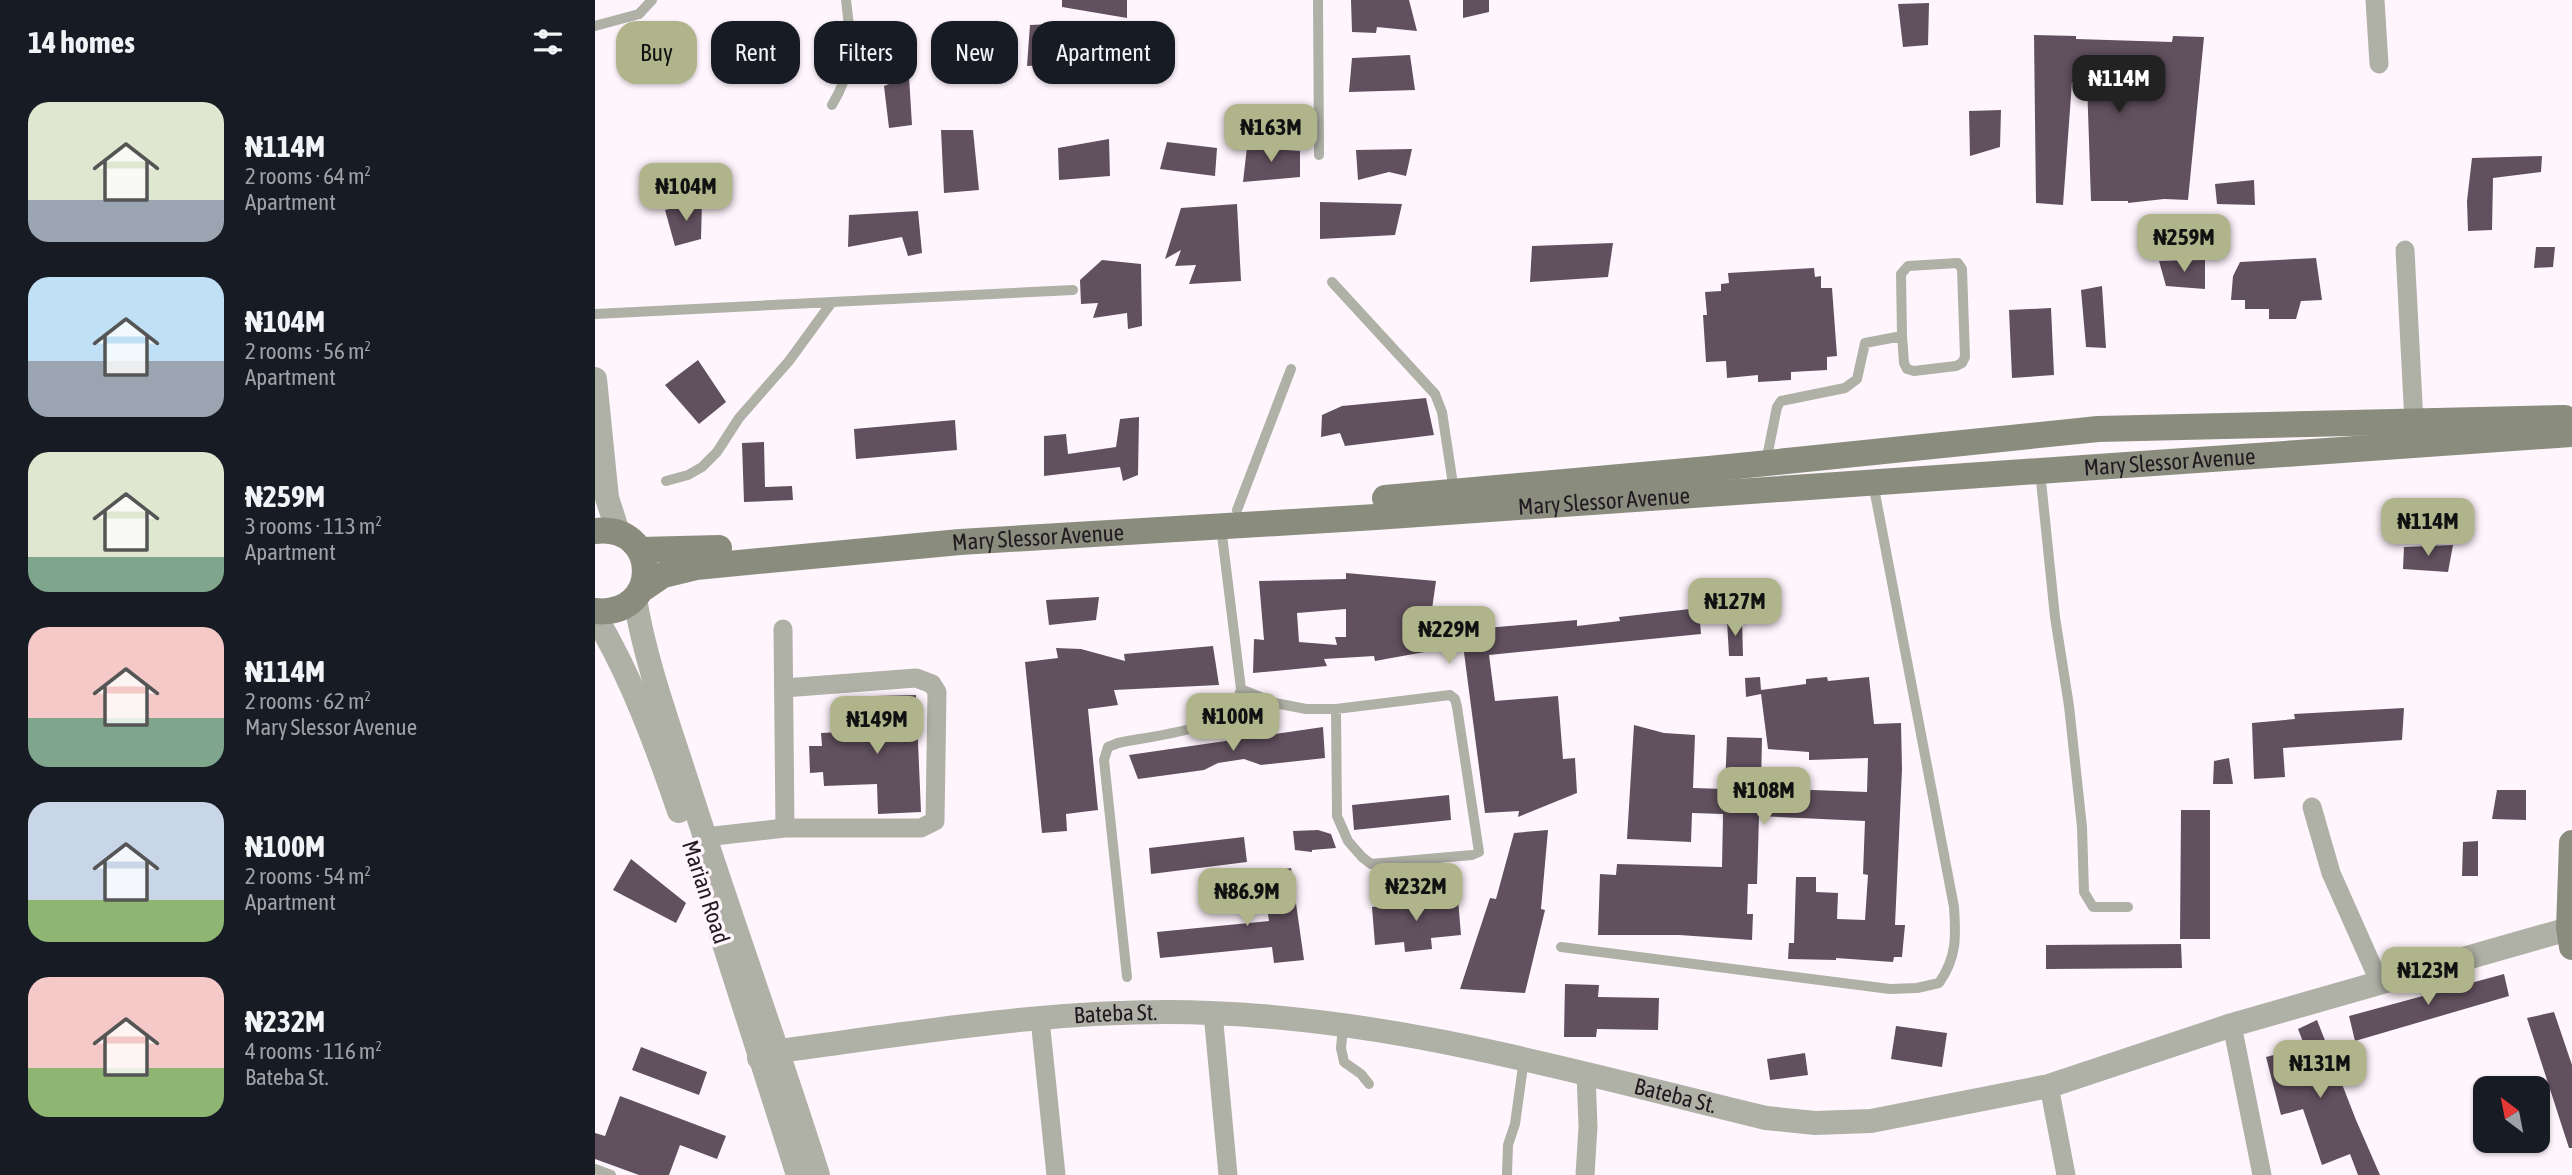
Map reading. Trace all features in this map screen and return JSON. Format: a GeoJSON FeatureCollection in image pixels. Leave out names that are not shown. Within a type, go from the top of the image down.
{"type":"FeatureCollection","features":[{"type":"Feature","properties":{"kind":"main road","name":"Mary Slessor Avenue"},"geometry":{"type":"LineString","coordinates":[[595,613],[622,608],[663,575],[696,567],[1229,518],[1455,492],[2098,429],[2572,418]]}},
{"type":"Feature","properties":{"kind":"main road","name":"Mary Slessor Avenue"},"geometry":{"type":"LineString","coordinates":[[640,550],[717,548],[958,526],[1229,518],[1873,482],[2572,434]]}},
{"type":"Feature","properties":{"kind":"main road"},"geometry":{"type":"LineString","coordinates":[[607,532],[631,539],[640,550],[645,570],[638,595]]}},
{"type":"Feature","properties":{"kind":"main road"},"geometry":{"type":"LineString","coordinates":[[2571,934],[2572,843]]}},
{"type":"Feature","properties":{"kind":"street"},"geometry":{"type":"LineString","coordinates":[[2375,0],[2379,64]]}},
{"type":"Feature","properties":{"kind":"street"},"geometry":{"type":"LineString","coordinates":[[2405,250],[2414,422]]}},
{"type":"Feature","properties":{"kind":"street"},"geometry":{"type":"LineString","coordinates":[[595,379],[607,498],[607,532]]}},
{"type":"Feature","properties":{"kind":"street"},"geometry":{"type":"LineString","coordinates":[[638,595],[643,645],[705,837],[769,1054],[818,1175]]}},
{"type":"Feature","properties":{"kind":"street","name":"Marian Road"},"geometry":{"type":"LineString","coordinates":[[595,613],[625,673],[659,754],[712,907],[769,1054],[798,1175]]}},
{"type":"Feature","properties":{"kind":"street"},"geometry":{"type":"LineString","coordinates":[[783,629],[785,828]]}},
{"type":"Feature","properties":{"kind":"street"},"geometry":{"type":"LineString","coordinates":[[705,837],[785,828],[921,828],[935,821],[937,692],[932,684],[916,678],[784,688]]}},
{"type":"Feature","properties":{"kind":"street"},"geometry":{"type":"LineString","coordinates":[[2312,807],[2331,873],[2379,981]]}},
{"type":"Feature","properties":{"kind":"street","name":"Bateba St."},"geometry":{"type":"LineString","coordinates":[[769,1054],[1039,1019],[1165,1012],[1213,1013],[1343,1027],[1462,1045],[1766,1118],[1815,1124],[1871,1121],[2049,1086],[2232,1025],[2379,981],[2571,934]]}},
{"type":"Feature","properties":{"kind":"street"},"geometry":{"type":"LineString","coordinates":[[1213,1013],[1228,1175]]}},
{"type":"Feature","properties":{"kind":"street"},"geometry":{"type":"LineString","coordinates":[[1039,1019],[1056,1175]]}},
{"type":"Feature","properties":{"kind":"street"},"geometry":{"type":"LineString","coordinates":[[2232,1025],[2263,1175]]}},
{"type":"Feature","properties":{"kind":"street"},"geometry":{"type":"LineString","coordinates":[[1585,1175],[1587,1073]]}},
{"type":"Feature","properties":{"kind":"street"},"geometry":{"type":"LineString","coordinates":[[2049,1086],[2066,1175]]}},
{"type":"Feature","properties":{"kind":"lane"},"geometry":{"type":"LineString","coordinates":[[595,26],[639,13],[652,0]]}},
{"type":"Feature","properties":{"kind":"lane"},"geometry":{"type":"LineString","coordinates":[[832,105],[847,75],[851,52],[846,0]]}},
{"type":"Feature","properties":{"kind":"lane"},"geometry":{"type":"LineString","coordinates":[[1318,0],[1319,155]]}},
{"type":"Feature","properties":{"kind":"lane"},"geometry":{"type":"LineString","coordinates":[[1952,262],[1958,264],[1962,269],[1965,357],[1962,363],[1907,369],[1903,363],[1902,336],[1903,269],[1908,266],[1952,262]]}},
{"type":"Feature","properties":{"kind":"lane"},"geometry":{"type":"LineString","coordinates":[[1332,282],[1435,394],[1442,412],[1455,492]]}},
{"type":"Feature","properties":{"kind":"lane"},"geometry":{"type":"LineString","coordinates":[[595,314],[1073,290]]}},
{"type":"Feature","properties":{"kind":"lane"},"geometry":{"type":"LineString","coordinates":[[666,481],[688,475],[702,467],[717,452],[739,418],[789,361],[832,302]]}},
{"type":"Feature","properties":{"kind":"lane"},"geometry":{"type":"LineString","coordinates":[[1766,463],[1777,407],[1781,401],[1845,388],[1857,379],[1865,343],[1902,336]]}},
{"type":"Feature","properties":{"kind":"lane"},"geometry":{"type":"LineString","coordinates":[[1127,976],[1104,760],[1108,747],[1209,724],[1231,711],[1236,703],[1241,689],[1229,518],[1291,369]]}},
{"type":"Feature","properties":{"kind":"lane"},"geometry":{"type":"LineString","coordinates":[[2040,471],[2055,617],[2069,706],[2080,814],[2084,892],[2093,907],[2128,908]]}},
{"type":"Feature","properties":{"kind":"lane"},"geometry":{"type":"LineString","coordinates":[[1561,947],[1891,989],[1917,988],[1939,983],[1950,967],[1955,946],[1954,907],[1873,482]]}},
{"type":"Feature","properties":{"kind":"lane"},"geometry":{"type":"LineString","coordinates":[[1241,689],[1306,709],[1336,709],[1450,695],[1455,699],[1479,852],[1472,855],[1371,864],[1362,857],[1348,841],[1337,816],[1336,709]]}},
{"type":"Feature","properties":{"kind":"lane"},"geometry":{"type":"LineString","coordinates":[[1343,1027],[1341,1048],[1344,1062],[1361,1073],[1369,1084]]}},
{"type":"Feature","properties":{"kind":"lane"},"geometry":{"type":"LineString","coordinates":[[1507,1175],[1508,1145],[1515,1124],[1524,1059]]}},
{"type":"Feature","properties":{"kind":"lane"},"geometry":{"type":"LineString","coordinates":[[595,1169],[611,1175]]}},
{"type":"Feature","properties":{"kind":"building"},"geometry":{"type":"Polygon","coordinates":[[[1062,0],[1127,0],[1127,18],[1062,7],[1062,0]]]}},
{"type":"Feature","properties":{"kind":"building"},"geometry":{"type":"Polygon","coordinates":[[[1351,0],[1409,0],[1417,31],[1377,27],[1376,33],[1352,32],[1351,0]]]}},
{"type":"Feature","properties":{"kind":"building"},"geometry":{"type":"Polygon","coordinates":[[[1463,0],[1489,0],[1489,12],[1463,18],[1463,0]]]}},
{"type":"Feature","properties":{"kind":"building"},"geometry":{"type":"Polygon","coordinates":[[[1929,3],[1928,45],[1903,47],[1898,4],[1929,3]]]}},
{"type":"Feature","properties":{"kind":"building"},"geometry":{"type":"Polygon","coordinates":[[[1030,25],[1032,66],[1027,66],[1030,25]]]}},
{"type":"Feature","properties":{"kind":"building"},"geometry":{"type":"Polygon","coordinates":[[[2034,35],[2172,42],[2173,36],[2204,37],[2188,200],[2164,199],[2128,203],[2091,201],[2087,82],[2072,82],[2063,205],[2036,203],[2034,35]]]}},
{"type":"Feature","properties":{"kind":"building"},"geometry":{"type":"Polygon","coordinates":[[[1410,55],[1415,90],[1349,92],[1352,58],[1410,55]]]}},
{"type":"Feature","properties":{"kind":"building"},"geometry":{"type":"Polygon","coordinates":[[[909,84],[912,125],[889,128],[884,86],[909,84]]]}},
{"type":"Feature","properties":{"kind":"building"},"geometry":{"type":"Polygon","coordinates":[[[2001,110],[2000,147],[1970,156],[1969,111],[2001,110]]]}},
{"type":"Feature","properties":{"kind":"building"},"geometry":{"type":"Polygon","coordinates":[[[941,130],[973,130],[979,190],[944,193],[941,130]]]}},
{"type":"Feature","properties":{"kind":"building"},"geometry":{"type":"Polygon","coordinates":[[[1109,139],[1110,176],[1059,180],[1058,148],[1109,139]]]}},
{"type":"Feature","properties":{"kind":"building"},"geometry":{"type":"Polygon","coordinates":[[[1167,142],[1217,148],[1215,176],[1160,169],[1167,142]]]}},
{"type":"Feature","properties":{"kind":"building"},"geometry":{"type":"Polygon","coordinates":[[[1247,147],[1300,151],[1300,177],[1243,182],[1247,147]]]}},
{"type":"Feature","properties":{"kind":"building"},"geometry":{"type":"Polygon","coordinates":[[[1412,149],[1406,176],[1389,172],[1358,180],[1356,150],[1412,149]]]}},
{"type":"Feature","properties":{"kind":"building"},"geometry":{"type":"Polygon","coordinates":[[[2542,156],[2541,172],[2493,178],[2492,230],[2468,231],[2467,201],[2472,158],[2542,156]]]}},
{"type":"Feature","properties":{"kind":"building"},"geometry":{"type":"Polygon","coordinates":[[[2254,180],[2255,205],[2217,204],[2215,184],[2254,180]]]}},
{"type":"Feature","properties":{"kind":"building"},"geometry":{"type":"Polygon","coordinates":[[[702,201],[701,239],[675,246],[665,210],[702,201]]]}},
{"type":"Feature","properties":{"kind":"building"},"geometry":{"type":"Polygon","coordinates":[[[1320,202],[1402,204],[1395,235],[1320,239],[1320,202]]]}},
{"type":"Feature","properties":{"kind":"building"},"geometry":{"type":"Polygon","coordinates":[[[1237,204],[1241,281],[1189,284],[1196,265],[1175,266],[1181,250],[1165,259],[1181,208],[1237,204]]]}},
{"type":"Feature","properties":{"kind":"building"},"geometry":{"type":"Polygon","coordinates":[[[918,211],[922,253],[908,256],[902,237],[848,247],[849,215],[918,211]]]}},
{"type":"Feature","properties":{"kind":"building"},"geometry":{"type":"Polygon","coordinates":[[[1613,243],[1608,277],[1530,282],[1532,246],[1613,243]]]}},
{"type":"Feature","properties":{"kind":"building"},"geometry":{"type":"Polygon","coordinates":[[[2536,247],[2555,247],[2553,267],[2534,268],[2536,247]]]}},
{"type":"Feature","properties":{"kind":"building"},"geometry":{"type":"Polygon","coordinates":[[[2316,258],[2322,300],[2301,301],[2296,319],[2269,319],[2269,309],[2245,309],[2245,300],[2231,300],[2233,276],[2240,262],[2316,258]]]}},
{"type":"Feature","properties":{"kind":"building"},"geometry":{"type":"Polygon","coordinates":[[[1102,260],[1141,264],[1142,326],[1128,329],[1127,313],[1093,318],[1098,303],[1081,304],[1080,280],[1102,260]]]}},
{"type":"Feature","properties":{"kind":"building"},"geometry":{"type":"Polygon","coordinates":[[[2205,260],[2205,289],[2166,286],[2159,261],[2205,260]]]}},
{"type":"Feature","properties":{"kind":"building"},"geometry":{"type":"Polygon","coordinates":[[[1814,268],[1815,277],[1821,276],[1821,288],[1832,288],[1837,356],[1827,357],[1827,370],[1791,372],[1791,380],[1758,382],[1758,375],[1727,378],[1726,361],[1706,362],[1703,315],[1707,315],[1705,292],[1721,291],[1721,284],[1729,283],[1728,273],[1814,268]]]}},
{"type":"Feature","properties":{"kind":"building"},"geometry":{"type":"Polygon","coordinates":[[[2102,286],[2106,348],[2086,347],[2081,290],[2102,286]]]}},
{"type":"Feature","properties":{"kind":"building"},"geometry":{"type":"Polygon","coordinates":[[[2051,308],[2054,375],[2012,378],[2009,310],[2051,308]]]}},
{"type":"Feature","properties":{"kind":"building"},"geometry":{"type":"Polygon","coordinates":[[[698,360],[726,402],[699,424],[665,385],[698,360]]]}},
{"type":"Feature","properties":{"kind":"building"},"geometry":{"type":"Polygon","coordinates":[[[1426,398],[1434,435],[1345,446],[1340,433],[1321,437],[1322,415],[1342,406],[1426,398]]]}},
{"type":"Feature","properties":{"kind":"building"},"geometry":{"type":"Polygon","coordinates":[[[1139,417],[1138,475],[1123,481],[1120,467],[1044,476],[1044,436],[1066,434],[1068,454],[1116,447],[1120,419],[1139,417]]]}},
{"type":"Feature","properties":{"kind":"building"},"geometry":{"type":"Polygon","coordinates":[[[955,420],[957,450],[856,459],[854,429],[955,420]]]}},
{"type":"Feature","properties":{"kind":"building"},"geometry":{"type":"Polygon","coordinates":[[[764,442],[765,487],[792,486],[793,500],[744,502],[742,443],[764,442]]]}},
{"type":"Feature","properties":{"kind":"building"},"geometry":{"type":"Polygon","coordinates":[[[2453,545],[2448,572],[2403,569],[2404,547],[2453,545]]]}},
{"type":"Feature","properties":{"kind":"building"},"geometry":{"type":"Polygon","coordinates":[[[1346,573],[1436,581],[1429,630],[1441,628],[1442,634],[1485,623],[1486,628],[1577,620],[1577,626],[1620,621],[1619,617],[1699,608],[1701,634],[1489,655],[1495,701],[1558,696],[1563,759],[1575,758],[1577,793],[1518,817],[1519,811],[1485,813],[1463,645],[1375,661],[1374,656],[1324,659],[1327,666],[1253,673],[1254,639],[1264,640],[1259,581],[1346,579],[1346,573]],[[1346,609],[1297,613],[1299,642],[1337,645],[1335,637],[1346,637],[1346,609]]]}},
{"type":"Feature","properties":{"kind":"building"},"geometry":{"type":"Polygon","coordinates":[[[1099,597],[1096,620],[1049,625],[1046,600],[1099,597]]]}},
{"type":"Feature","properties":{"kind":"building"},"geometry":{"type":"Polygon","coordinates":[[[1727,620],[1742,620],[1743,656],[1729,656],[1727,620]]]}},
{"type":"Feature","properties":{"kind":"building"},"geometry":{"type":"Polygon","coordinates":[[[1213,646],[1219,685],[1114,690],[1118,705],[1088,709],[1098,810],[1066,814],[1067,831],[1042,833],[1025,662],[1058,658],[1056,648],[1081,649],[1125,661],[1124,654],[1213,646]]]}},
{"type":"Feature","properties":{"kind":"building"},"geometry":{"type":"Polygon","coordinates":[[[1760,677],[1761,690],[1806,684],[1806,679],[1827,677],[1828,681],[1869,677],[1874,724],[1901,723],[1902,769],[1895,925],[1905,925],[1902,957],[1894,957],[1893,962],[1836,958],[1788,959],[1789,943],[1794,943],[1796,877],[1816,877],[1816,892],[1838,893],[1837,919],[1865,920],[1868,875],[1863,874],[1865,821],[1759,816],[1757,884],[1748,884],[1747,914],[1753,914],[1752,940],[1679,935],[1598,935],[1600,874],[1616,875],[1617,864],[1722,867],[1723,814],[1692,813],[1691,842],[1627,839],[1634,725],[1664,733],[1695,735],[1693,788],[1725,789],[1727,737],[1762,738],[1761,788],[1867,792],[1868,758],[1809,760],[1809,752],[1768,749],[1761,694],[1746,697],[1745,678],[1760,677]]]}},
{"type":"Feature","properties":{"kind":"building"},"geometry":{"type":"Polygon","coordinates":[[[916,695],[921,812],[878,814],[877,784],[824,786],[823,772],[810,773],[809,746],[822,746],[821,733],[876,730],[874,696],[916,695]]]}},
{"type":"Feature","properties":{"kind":"building"},"geometry":{"type":"Polygon","coordinates":[[[2404,708],[2402,740],[2283,748],[2285,777],[2254,779],[2252,723],[2295,719],[2294,714],[2404,708]]]}},
{"type":"Feature","properties":{"kind":"building"},"geometry":{"type":"Polygon","coordinates":[[[1323,727],[1325,758],[1261,765],[1244,759],[1218,763],[1204,770],[1138,779],[1129,755],[1323,727]]]}},
{"type":"Feature","properties":{"kind":"building"},"geometry":{"type":"Polygon","coordinates":[[[2229,758],[2233,784],[2213,784],[2214,761],[2229,758]]]}},
{"type":"Feature","properties":{"kind":"building"},"geometry":{"type":"Polygon","coordinates":[[[2497,790],[2526,790],[2526,820],[2492,819],[2497,790]]]}},
{"type":"Feature","properties":{"kind":"building"},"geometry":{"type":"Polygon","coordinates":[[[1449,795],[1451,820],[1354,830],[1352,805],[1449,795]]]}},
{"type":"Feature","properties":{"kind":"building"},"geometry":{"type":"Polygon","coordinates":[[[2181,810],[2210,810],[2210,939],[2180,939],[2181,810]]]}},
{"type":"Feature","properties":{"kind":"building"},"geometry":{"type":"Polygon","coordinates":[[[1318,830],[1331,834],[1336,848],[1312,852],[1295,850],[1293,831],[1318,830]]]}},
{"type":"Feature","properties":{"kind":"building"},"geometry":{"type":"Polygon","coordinates":[[[1548,830],[1541,909],[1545,910],[1525,993],[1460,989],[1490,898],[1496,899],[1514,833],[1548,830]]]}},
{"type":"Feature","properties":{"kind":"building"},"geometry":{"type":"Polygon","coordinates":[[[1244,837],[1247,862],[1151,874],[1149,848],[1244,837]]]}},
{"type":"Feature","properties":{"kind":"building"},"geometry":{"type":"Polygon","coordinates":[[[2478,841],[2478,876],[2462,876],[2463,842],[2478,841]]]}},
{"type":"Feature","properties":{"kind":"building"},"geometry":{"type":"Polygon","coordinates":[[[631,859],[686,903],[676,923],[613,890],[631,859]]]}},
{"type":"Feature","properties":{"kind":"building"},"geometry":{"type":"Polygon","coordinates":[[[1291,868],[1304,960],[1274,963],[1272,947],[1160,958],[1157,932],[1269,921],[1262,872],[1291,868]]]}},
{"type":"Feature","properties":{"kind":"building"},"geometry":{"type":"Polygon","coordinates":[[[1458,899],[1461,935],[1431,938],[1432,949],[1405,952],[1404,942],[1375,945],[1372,907],[1458,899]]]}},
{"type":"Feature","properties":{"kind":"building"},"geometry":{"type":"Polygon","coordinates":[[[2181,944],[2182,968],[2046,969],[2046,945],[2181,944]]]}},
{"type":"Feature","properties":{"kind":"building"},"geometry":{"type":"Polygon","coordinates":[[[2504,974],[2509,996],[2355,1041],[2349,1016],[2504,974]]]}},
{"type":"Feature","properties":{"kind":"building"},"geometry":{"type":"Polygon","coordinates":[[[1565,984],[1599,985],[1598,997],[1659,998],[1658,1030],[1597,1029],[1596,1037],[1564,1037],[1565,984]]]}},
{"type":"Feature","properties":{"kind":"building"},"geometry":{"type":"Polygon","coordinates":[[[2554,1012],[2572,1065],[2572,1148],[2569,1148],[2550,1089],[2550,1076],[2546,1076],[2527,1018],[2554,1012]]]}},
{"type":"Feature","properties":{"kind":"building"},"geometry":{"type":"Polygon","coordinates":[[[2317,1020],[2380,1175],[2358,1175],[2350,1154],[2322,1165],[2303,1109],[2281,1115],[2266,1057],[2305,1047],[2298,1029],[2317,1020]]]}},
{"type":"Feature","properties":{"kind":"building"},"geometry":{"type":"Polygon","coordinates":[[[1896,1026],[1947,1033],[1942,1067],[1891,1059],[1896,1026]]]}},
{"type":"Feature","properties":{"kind":"building"},"geometry":{"type":"Polygon","coordinates":[[[641,1047],[707,1072],[699,1095],[632,1070],[641,1047]]]}},
{"type":"Feature","properties":{"kind":"building"},"geometry":{"type":"Polygon","coordinates":[[[1805,1053],[1808,1075],[1770,1080],[1767,1059],[1805,1053]]]}},
{"type":"Feature","properties":{"kind":"building"},"geometry":{"type":"Polygon","coordinates":[[[620,1096],[726,1136],[717,1159],[680,1145],[669,1175],[639,1175],[595,1159],[595,1133],[605,1136],[620,1096]]]}}]}
